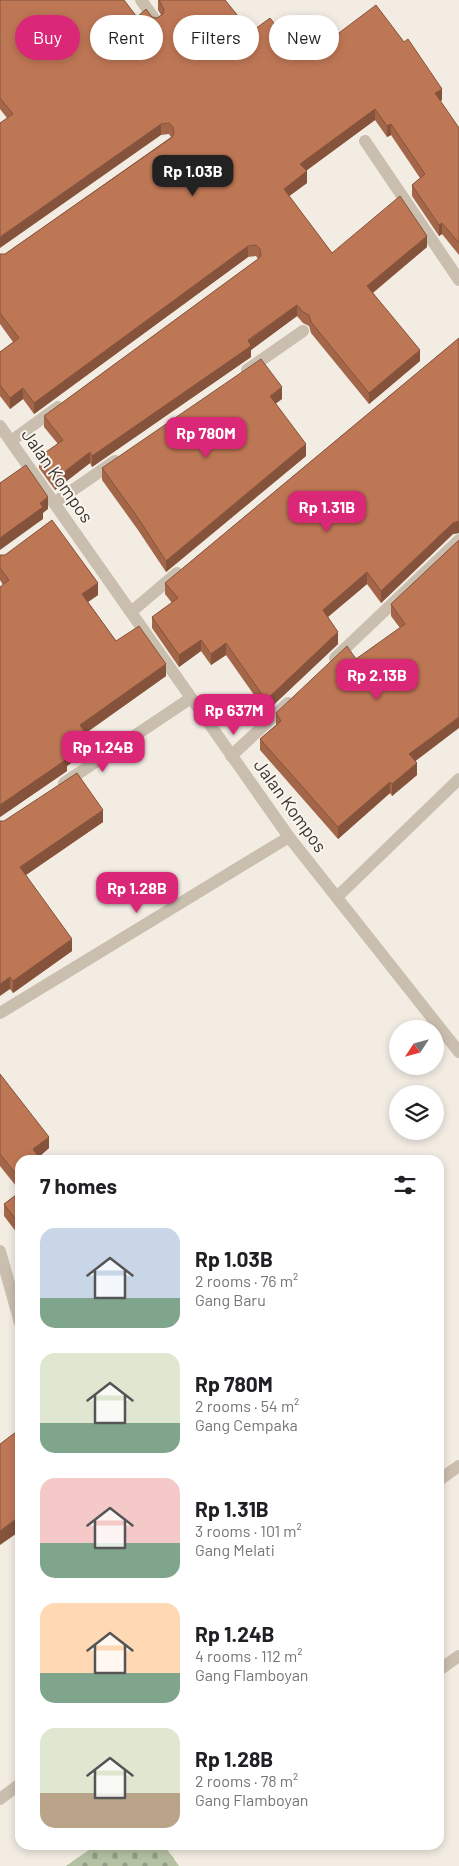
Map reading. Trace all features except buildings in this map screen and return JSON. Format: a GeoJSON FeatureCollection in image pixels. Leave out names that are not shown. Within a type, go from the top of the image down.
{"type":"FeatureCollection","features":[{"type":"Feature","properties":{"kind":"street"},"geometry":{"type":"LineString","coordinates":[[141,0],[152,15]]}},
{"type":"Feature","properties":{"kind":"street"},"geometry":{"type":"LineString","coordinates":[[365,141],[459,280]]}},
{"type":"Feature","properties":{"kind":"street"},"geometry":{"type":"LineString","coordinates":[[238,376],[302,331]]}},
{"type":"Feature","properties":{"kind":"street"},"geometry":{"type":"LineString","coordinates":[[11,442],[65,401]]}},
{"type":"Feature","properties":{"kind":"street","name":"Jalan Kompos"},"geometry":{"type":"LineString","coordinates":[[0,426],[54,503],[58,517],[131,612],[289,837],[459,1052]]}},
{"type":"Feature","properties":{"kind":"street"},"geometry":{"type":"LineString","coordinates":[[54,503],[126,453]]}},
{"type":"Feature","properties":{"kind":"street"},"geometry":{"type":"LineString","coordinates":[[324,668],[459,540]]}},
{"type":"Feature","properties":{"kind":"street"},"geometry":{"type":"LineString","coordinates":[[131,612],[185,567]]}},
{"type":"Feature","properties":{"kind":"street"},"geometry":{"type":"LineString","coordinates":[[232,756],[296,695]]}},
{"type":"Feature","properties":{"kind":"street"},"geometry":{"type":"LineString","coordinates":[[56,789],[191,698]]}},
{"type":"Feature","properties":{"kind":"street"},"geometry":{"type":"LineString","coordinates":[[337,897],[459,779]]}},
{"type":"Feature","properties":{"kind":"street"},"geometry":{"type":"LineString","coordinates":[[0,1014],[289,837]]}},
{"type":"Feature","properties":{"kind":"street"},"geometry":{"type":"LineString","coordinates":[[0,1251],[15,1305]]}},
{"type":"Feature","properties":{"kind":"street"},"geometry":{"type":"LineString","coordinates":[[444,1476],[459,1466]]}},
{"type":"Feature","properties":{"kind":"street"},"geometry":{"type":"LineString","coordinates":[[444,1666],[459,1656]]}},
{"type":"Feature","properties":{"kind":"street"},"geometry":{"type":"LineString","coordinates":[[0,1799],[15,1788]]}},
{"type":"Feature","properties":{"kind":"green space"},"geometry":{"type":"Polygon","coordinates":[[[89,1850],[168,1850],[179,1866],[66,1866],[89,1850]]]}}]}
